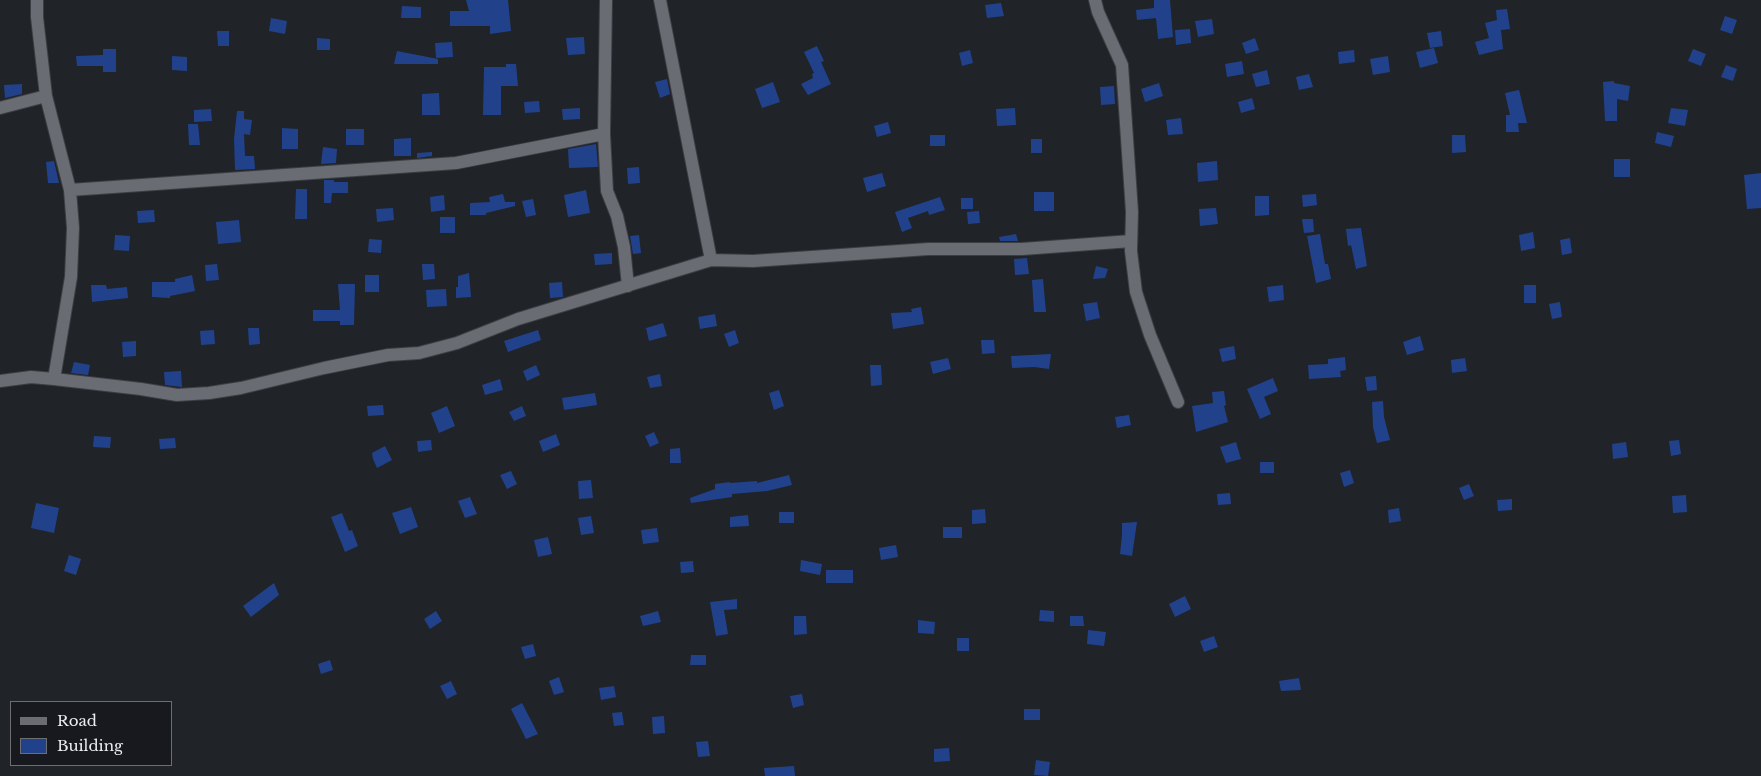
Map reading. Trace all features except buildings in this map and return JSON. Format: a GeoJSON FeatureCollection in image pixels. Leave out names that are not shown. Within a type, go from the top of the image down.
{"type":"FeatureCollection","features":[{"type":"Feature","properties":{"kind":"street"},"geometry":{"type":"LineString","coordinates":[[37,0],[37,17],[46,96],[70,190],[73,228],[71,277],[54,379]]}},
{"type":"Feature","properties":{"kind":"street"},"geometry":{"type":"LineString","coordinates":[[606,0],[604,134],[608,192],[617,216],[624,247],[628,286]]}},
{"type":"Feature","properties":{"kind":"street"},"geometry":{"type":"LineString","coordinates":[[660,0],[711,260]]}},
{"type":"Feature","properties":{"kind":"street"},"geometry":{"type":"LineString","coordinates":[[1095,0],[1098,12],[1122,65],[1132,212],[1131,241],[1136,292],[1150,335],[1178,402]]}},
{"type":"Feature","properties":{"kind":"street"},"geometry":{"type":"LineString","coordinates":[[0,108],[46,96]]}},
{"type":"Feature","properties":{"kind":"street"},"geometry":{"type":"LineString","coordinates":[[70,190],[456,163],[604,134]]}},
{"type":"Feature","properties":{"kind":"street"},"geometry":{"type":"LineString","coordinates":[[0,381],[31,378],[54,379],[177,395],[209,393],[241,388],[388,355],[419,353],[448,346],[518,319],[711,260],[753,262],[928,249],[1022,249],[1131,241]]}}]}
